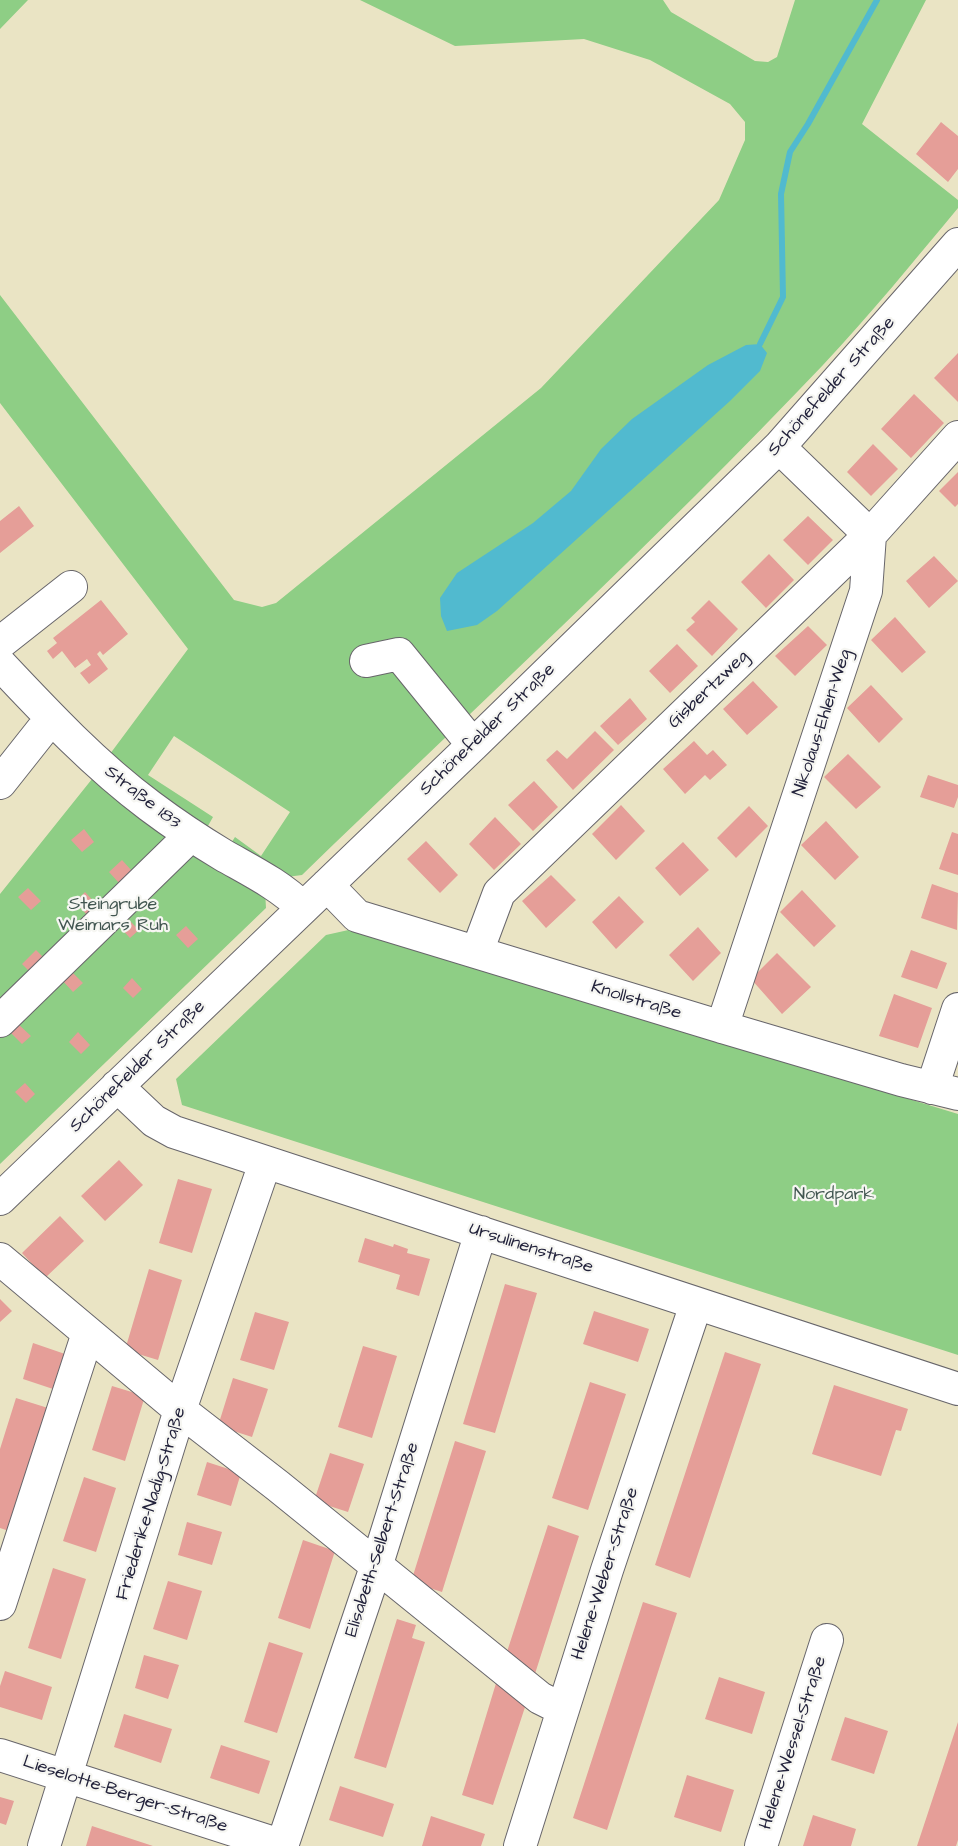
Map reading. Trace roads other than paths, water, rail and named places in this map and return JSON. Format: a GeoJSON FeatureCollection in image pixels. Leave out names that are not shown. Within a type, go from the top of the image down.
{"type":"FeatureCollection","features":[{"type":"Feature","properties":{"kind":"street","name":"Schönefelder Straße"},"geometry":{"type":"LineString","coordinates":[[0,1198],[473,745],[779,447],[958,244]]}},
{"type":"Feature","properties":{"kind":"street","name":"Gisbertzweg"},"geometry":{"type":"LineString","coordinates":[[477,952],[499,892],[870,535],[958,437]]}},
{"type":"Feature","properties":{"kind":"street"},"geometry":{"type":"LineString","coordinates":[[779,447],[870,535]]}},
{"type":"Feature","properties":{"kind":"street","name":"Nikolaus-Ehlen-Weg"},"geometry":{"type":"LineString","coordinates":[[722,1028],[866,591],[870,535]]}},
{"type":"Feature","properties":{"kind":"street"},"geometry":{"type":"LineString","coordinates":[[0,643],[71,587]]}},
{"type":"Feature","properties":{"kind":"street"},"geometry":{"type":"LineString","coordinates":[[366,661],[399,654],[473,745]]}},
{"type":"Feature","properties":{"kind":"street","name":"Straße 183"},"geometry":{"type":"LineString","coordinates":[[0,664],[52,720],[99,764],[149,805],[191,835],[288,893],[303,908]]}},
{"type":"Feature","properties":{"kind":"street"},"geometry":{"type":"LineString","coordinates":[[0,783],[52,720]]}},
{"type":"Feature","properties":{"kind":"street"},"geometry":{"type":"LineString","coordinates":[[0,1021],[191,835]]}},
{"type":"Feature","properties":{"kind":"street","name":"Knollstraße"},"geometry":{"type":"LineString","coordinates":[[327,885],[357,916],[722,1028],[945,1091]]}},
{"type":"Feature","properties":{"kind":"street"},"geometry":{"type":"LineString","coordinates":[[945,1091],[958,1009]]}},
{"type":"Feature","properties":{"kind":"street","name":"Ursulinenstraße"},"geometry":{"type":"LineString","coordinates":[[117,1086],[154,1121],[166,1129],[958,1389]]}},
{"type":"Feature","properties":{"kind":"street","name":"Friederike-Nadig-Straße"},"geometry":{"type":"LineString","coordinates":[[44,1846],[180,1410],[265,1163]]}},
{"type":"Feature","properties":{"kind":"street","name":"Elisabeth-Selbert-Straße"},"geometry":{"type":"LineString","coordinates":[[282,1846],[376,1567],[481,1232]]}},
{"type":"Feature","properties":{"kind":"street"},"geometry":{"type":"LineString","coordinates":[[0,1259],[180,1410],[278,1486],[376,1567],[540,1698],[562,1709]]}},
{"type":"Feature","properties":{"kind":"street","name":"Helene-Weber-Straße"},"geometry":{"type":"LineString","coordinates":[[520,1846],[562,1709],[696,1304]]}},
{"type":"Feature","properties":{"kind":"street"},"geometry":{"type":"LineString","coordinates":[[0,1604],[88,1333]]}},
{"type":"Feature","properties":{"kind":"street","name":"Helene-Wessel-Straße"},"geometry":{"type":"LineString","coordinates":[[761,1846],[827,1640]]}},
{"type":"Feature","properties":{"kind":"street","name":"Lieselotte-Berger-Straße"},"geometry":{"type":"LineString","coordinates":[[0,1755],[282,1846]]}},
{"type":"Feature","properties":{"kind":"water"},"geometry":{"type":"Polygon","coordinates":[[[760,344],[767,353],[760,371],[730,401],[497,611],[477,625],[447,631],[441,616],[440,598],[457,573],[533,523],[571,491],[601,449],[632,419],[708,365],[746,345],[760,344]]]}},
{"type":"Feature","properties":{"kind":"waterway"},"geometry":{"type":"LineString","coordinates":[[760,344],[783,297],[781,194],[790,152],[877,0]]}},
{"type":"Feature","properties":{"kind":"park label","name":"Steingrube Weimars Ruh"},"geometry":{"type":"Point","coordinates":[113,915]}},
{"type":"Feature","properties":{"kind":"park label","name":"Nordpark"},"geometry":{"type":"Point","coordinates":[834,1195]}}]}
